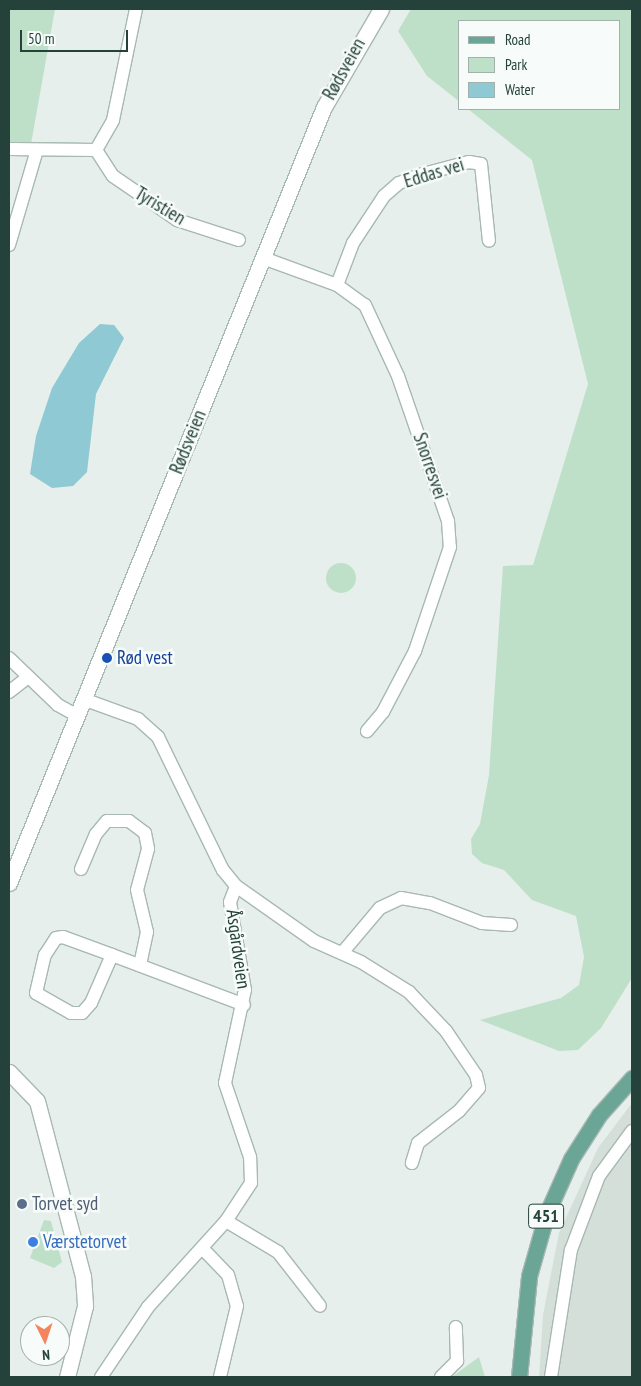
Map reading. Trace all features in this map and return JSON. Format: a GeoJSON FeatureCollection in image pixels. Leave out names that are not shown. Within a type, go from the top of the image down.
{"type":"FeatureCollection","features":[{"type":"Feature","properties":{"kind":"main road","name":"451"},"geometry":{"type":"LineString","coordinates":[[519,1377],[529,1276],[546,1213],[571,1159],[600,1114],[632,1078]]}},
{"type":"Feature","properties":{"kind":"street"},"geometry":{"type":"LineString","coordinates":[[9,149],[96,150],[113,120],[136,9]]}},
{"type":"Feature","properties":{"kind":"street","name":"Rødsveien"},"geometry":{"type":"LineString","coordinates":[[9,883],[324,106],[380,9]]}},
{"type":"Feature","properties":{"kind":"street"},"geometry":{"type":"LineString","coordinates":[[9,245],[37,150]]}},
{"type":"Feature","properties":{"kind":"street","name":"Tyristien"},"geometry":{"type":"LineString","coordinates":[[96,150],[113,176],[177,220],[239,240]]}},
{"type":"Feature","properties":{"kind":"street","name":"Eddas vei"},"geometry":{"type":"LineString","coordinates":[[337,285],[353,243],[384,196],[399,183],[423,174],[469,162],[482,164],[489,241]]}},
{"type":"Feature","properties":{"kind":"street","name":"Snorresvei"},"geometry":{"type":"LineString","coordinates":[[263,258],[337,285],[360,298],[378,328],[442,495],[449,530],[450,547],[442,578],[415,651],[383,712],[367,731]]}},
{"type":"Feature","properties":{"kind":"street"},"geometry":{"type":"LineString","coordinates":[[9,658],[28,677],[76,715]]}},
{"type":"Feature","properties":{"kind":"street"},"geometry":{"type":"LineString","coordinates":[[9,692],[28,677]]}},
{"type":"Feature","properties":{"kind":"street","name":"Åsgårdveien"},"geometry":{"type":"LineString","coordinates":[[83,699],[138,719],[158,737],[236,886],[230,902],[245,973],[244,1005],[225,1083],[250,1157],[252,1177],[226,1221],[148,1307],[100,1377]]}},
{"type":"Feature","properties":{"kind":"street"},"geometry":{"type":"LineString","coordinates":[[81,869],[96,834],[107,821],[129,821],[146,833],[148,849],[137,890],[147,932],[140,965]]}},
{"type":"Feature","properties":{"kind":"street"},"geometry":{"type":"LineString","coordinates":[[236,886],[314,941],[342,953],[421,1002],[479,1081],[471,1100],[418,1143],[412,1163]]}},
{"type":"Feature","properties":{"kind":"street"},"geometry":{"type":"LineString","coordinates":[[342,953],[380,908],[401,898],[430,903],[482,923],[511,925]]}},
{"type":"Feature","properties":{"kind":"street"},"geometry":{"type":"LineString","coordinates":[[112,955],[91,1003],[82,1013],[72,1013],[36,993],[36,980],[56,938],[112,955],[244,1005]]}},
{"type":"Feature","properties":{"kind":"street"},"geometry":{"type":"LineString","coordinates":[[9,1072],[38,1101],[83,1276],[85,1306],[68,1377]]}},
{"type":"Feature","properties":{"kind":"street"},"geometry":{"type":"LineString","coordinates":[[551,1377],[571,1250],[600,1176],[632,1131]]}},
{"type":"Feature","properties":{"kind":"street"},"geometry":{"type":"LineString","coordinates":[[226,1221],[278,1252],[320,1306]]}},
{"type":"Feature","properties":{"kind":"street"},"geometry":{"type":"LineString","coordinates":[[202,1248],[228,1275],[237,1306],[220,1377]]}},
{"type":"Feature","properties":{"kind":"street"},"geometry":{"type":"LineString","coordinates":[[441,1377],[457,1361],[456,1327]]}},
{"type":"Feature","properties":{"kind":"shaded area"},"geometry":{"type":"Polygon","coordinates":[[[632,1103],[632,1377],[539,1377],[543,1315],[559,1233],[598,1148],[632,1103]]]}},
{"type":"Feature","properties":{"kind":"green space"},"geometry":{"type":"Polygon","coordinates":[[[9,9],[55,9],[31,144],[9,143],[9,9]]]}},
{"type":"Feature","properties":{"kind":"green space"},"geometry":{"type":"Polygon","coordinates":[[[411,9],[632,9],[632,978],[601,1028],[578,1050],[559,1051],[480,1020],[561,998],[579,985],[584,957],[576,916],[532,900],[504,870],[482,863],[472,854],[471,839],[480,824],[489,775],[503,566],[533,565],[588,384],[532,160],[469,110],[621,110],[621,20],[458,20],[458,100],[427,76],[398,31],[411,9]]]}},
{"type":"Feature","properties":{"kind":"green space"},"geometry":{"type":"Polygon","coordinates":[[[341,563],[352,567],[356,578],[352,589],[341,593],[330,589],[326,578],[330,567],[341,563]]]}},
{"type":"Feature","properties":{"kind":"green space"},"geometry":{"type":"Polygon","coordinates":[[[44,1220],[51,1221],[62,1262],[54,1268],[30,1258],[44,1220]]]}},
{"type":"Feature","properties":{"kind":"green space"},"geometry":{"type":"Polygon","coordinates":[[[479,1357],[485,1377],[452,1377],[464,1368],[479,1357]]]}},
{"type":"Feature","properties":{"kind":"water"},"geometry":{"type":"Polygon","coordinates":[[[100,324],[114,325],[124,338],[96,394],[87,472],[73,486],[52,488],[30,474],[36,436],[52,388],[79,343],[100,324]]]}},
{"type":"Feature","properties":{"kind":"place","name":"Rød vest"},"geometry":{"type":"Point","coordinates":[107,658]}},
{"type":"Feature","properties":{"kind":"place","name":"Torvet syd"},"geometry":{"type":"Point","coordinates":[22,1204]}},
{"type":"Feature","properties":{"kind":"place","name":"Værstetorvet"},"geometry":{"type":"Point","coordinates":[33,1242]}}]}
